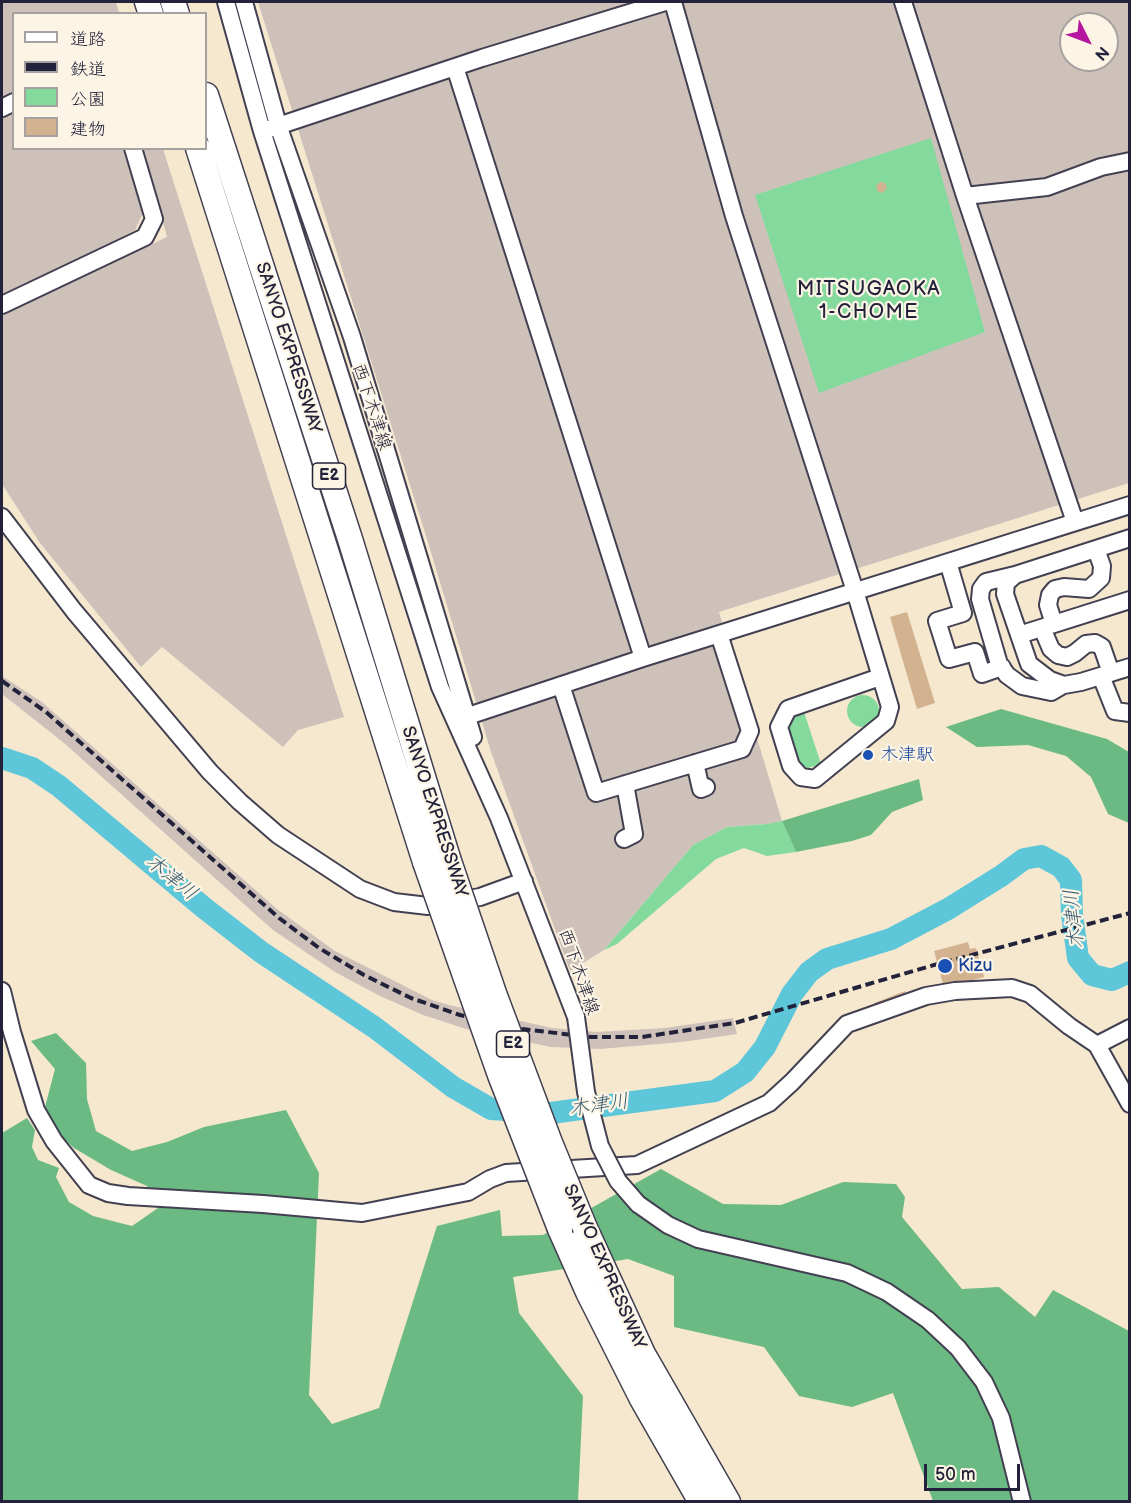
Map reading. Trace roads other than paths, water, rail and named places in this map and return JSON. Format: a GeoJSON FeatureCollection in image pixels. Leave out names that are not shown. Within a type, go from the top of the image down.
{"type":"FeatureCollection","features":[{"type":"Feature","properties":{"kind":"highway","name":"SANYO EXPRESSWAY"},"geometry":{"type":"LineString","coordinates":[[207,98],[353,551],[436,860],[500,1075],[560,1229],[588,1292],[642,1399],[701,1502]]}},
{"type":"Feature","properties":{"kind":"highway","name":"SANYO EXPRESSWAY"},"geometry":{"type":"LineString","coordinates":[[199,150],[436,860],[495,996],[585,1228],[643,1354],[728,1502]]}},
{"type":"Feature","properties":{"kind":"street","name":"西下木津線"},"geometry":{"type":"LineString","coordinates":[[226,2],[262,131],[440,687],[461,719]]}},
{"type":"Feature","properties":{"kind":"street","name":"西下木津線"},"geometry":{"type":"LineString","coordinates":[[244,2],[278,125],[352,337],[461,719],[576,1017],[586,1092],[600,1146],[618,1181],[638,1204],[668,1225],[698,1239],[847,1273],[887,1292],[928,1320],[958,1348],[984,1382],[1000,1418],[1022,1502]]}},
{"type":"Feature","properties":{"kind":"street"},"geometry":{"type":"LineString","coordinates":[[262,131],[454,67],[665,2]]}},
{"type":"Feature","properties":{"kind":"street"},"geometry":{"type":"LineString","coordinates":[[673,2],[734,216],[890,707],[886,721],[815,778],[801,777],[791,766],[779,727],[788,709],[880,677]]}},
{"type":"Feature","properties":{"kind":"street"},"geometry":{"type":"LineString","coordinates":[[903,2],[965,196],[1075,522]]}},
{"type":"Feature","properties":{"kind":"street"},"geometry":{"type":"LineString","coordinates":[[454,67],[643,658]]}},
{"type":"Feature","properties":{"kind":"street"},"geometry":{"type":"LineString","coordinates":[[2,305],[145,237],[154,219],[134,150]]}},
{"type":"Feature","properties":{"kind":"street"},"geometry":{"type":"LineString","coordinates":[[965,196],[1047,187],[1101,167],[1130,161]]}},
{"type":"Feature","properties":{"kind":"street"},"geometry":{"type":"LineString","coordinates":[[461,719],[643,658],[1130,505]]}},
{"type":"Feature","properties":{"kind":"street"},"geometry":{"type":"LineString","coordinates":[[2,517],[74,611],[210,772],[278,835],[360,888],[394,902],[428,906],[480,897],[524,880]]}},
{"type":"Feature","properties":{"kind":"street"},"geometry":{"type":"LineString","coordinates":[[1119,671],[1064,685],[1051,692],[1022,686],[1007,675],[1002,668],[980,599],[981,589],[986,582],[1130,538]]}},
{"type":"Feature","properties":{"kind":"street"},"geometry":{"type":"LineString","coordinates":[[1096,549],[1102,566],[1101,578],[1089,589],[1064,587],[1055,590],[1050,595],[1048,626],[1051,649],[1058,655],[1067,657],[1086,644],[1095,643],[1102,647],[1119,671],[1115,711],[1130,713]]}},
{"type":"Feature","properties":{"kind":"street"},"geometry":{"type":"LineString","coordinates":[[948,562],[963,613]]}},
{"type":"Feature","properties":{"kind":"street"},"geometry":{"type":"LineString","coordinates":[[1015,575],[1006,583],[1005,594],[1029,664],[1050,680],[1064,685]]}},
{"type":"Feature","properties":{"kind":"street"},"geometry":{"type":"LineString","coordinates":[[1019,635],[1130,600]]}},
{"type":"Feature","properties":{"kind":"street"},"geometry":{"type":"LineString","coordinates":[[982,607],[937,621],[949,659],[975,652],[982,674],[1002,668]]}},
{"type":"Feature","properties":{"kind":"street"},"geometry":{"type":"LineString","coordinates":[[561,685],[596,793],[742,749],[750,730],[719,634]]}},
{"type":"Feature","properties":{"kind":"street"},"geometry":{"type":"LineString","coordinates":[[695,763],[701,789],[706,787]]}},
{"type":"Feature","properties":{"kind":"street"},"geometry":{"type":"LineString","coordinates":[[624,839],[634,834],[625,784]]}},
{"type":"Feature","properties":{"kind":"street"},"geometry":{"type":"LineString","coordinates":[[2,991],[36,1110],[54,1141],[89,1185],[108,1193],[129,1196],[264,1204],[362,1214],[468,1192],[506,1173],[637,1165],[769,1103],[847,1024],[926,996],[955,991],[1012,988],[1029,994],[1097,1045],[1130,1104]]}},
{"type":"Feature","properties":{"kind":"street"},"geometry":{"type":"LineString","coordinates":[[1097,1045],[1130,1028]]}},
{"type":"Feature","properties":{"kind":"waterway","name":"木津川"},"geometry":{"type":"LineString","coordinates":[[2,758],[32,768],[59,786],[203,907],[261,952],[374,1027],[453,1087],[491,1109],[551,1113],[715,1091],[745,1072],[765,1047],[792,994],[809,972],[827,959],[891,939],[948,909],[1024,859],[1041,856],[1061,867],[1071,880],[1072,915],[1078,958],[1092,975],[1112,980],[1130,972]]}},
{"type":"Feature","properties":{"kind":"railway"},"geometry":{"type":"LineString","coordinates":[[2,681],[46,712],[279,918],[319,948],[364,975],[411,998],[460,1015],[521,1029],[591,1037],[642,1037],[735,1023],[934,965],[1130,913]]}},
{"type":"Feature","properties":{"kind":"place","name":"木津駅"},"geometry":{"type":"Point","coordinates":[868,755]}},
{"type":"Feature","properties":{"kind":"place","name":"Kizu"},"geometry":{"type":"Point","coordinates":[945,966]}},
{"type":"Feature","properties":{"kind":"district","name":"MITSUGAOKA 1-CHOME"},"geometry":{"type":"Point","coordinates":[869,302]}}]}
